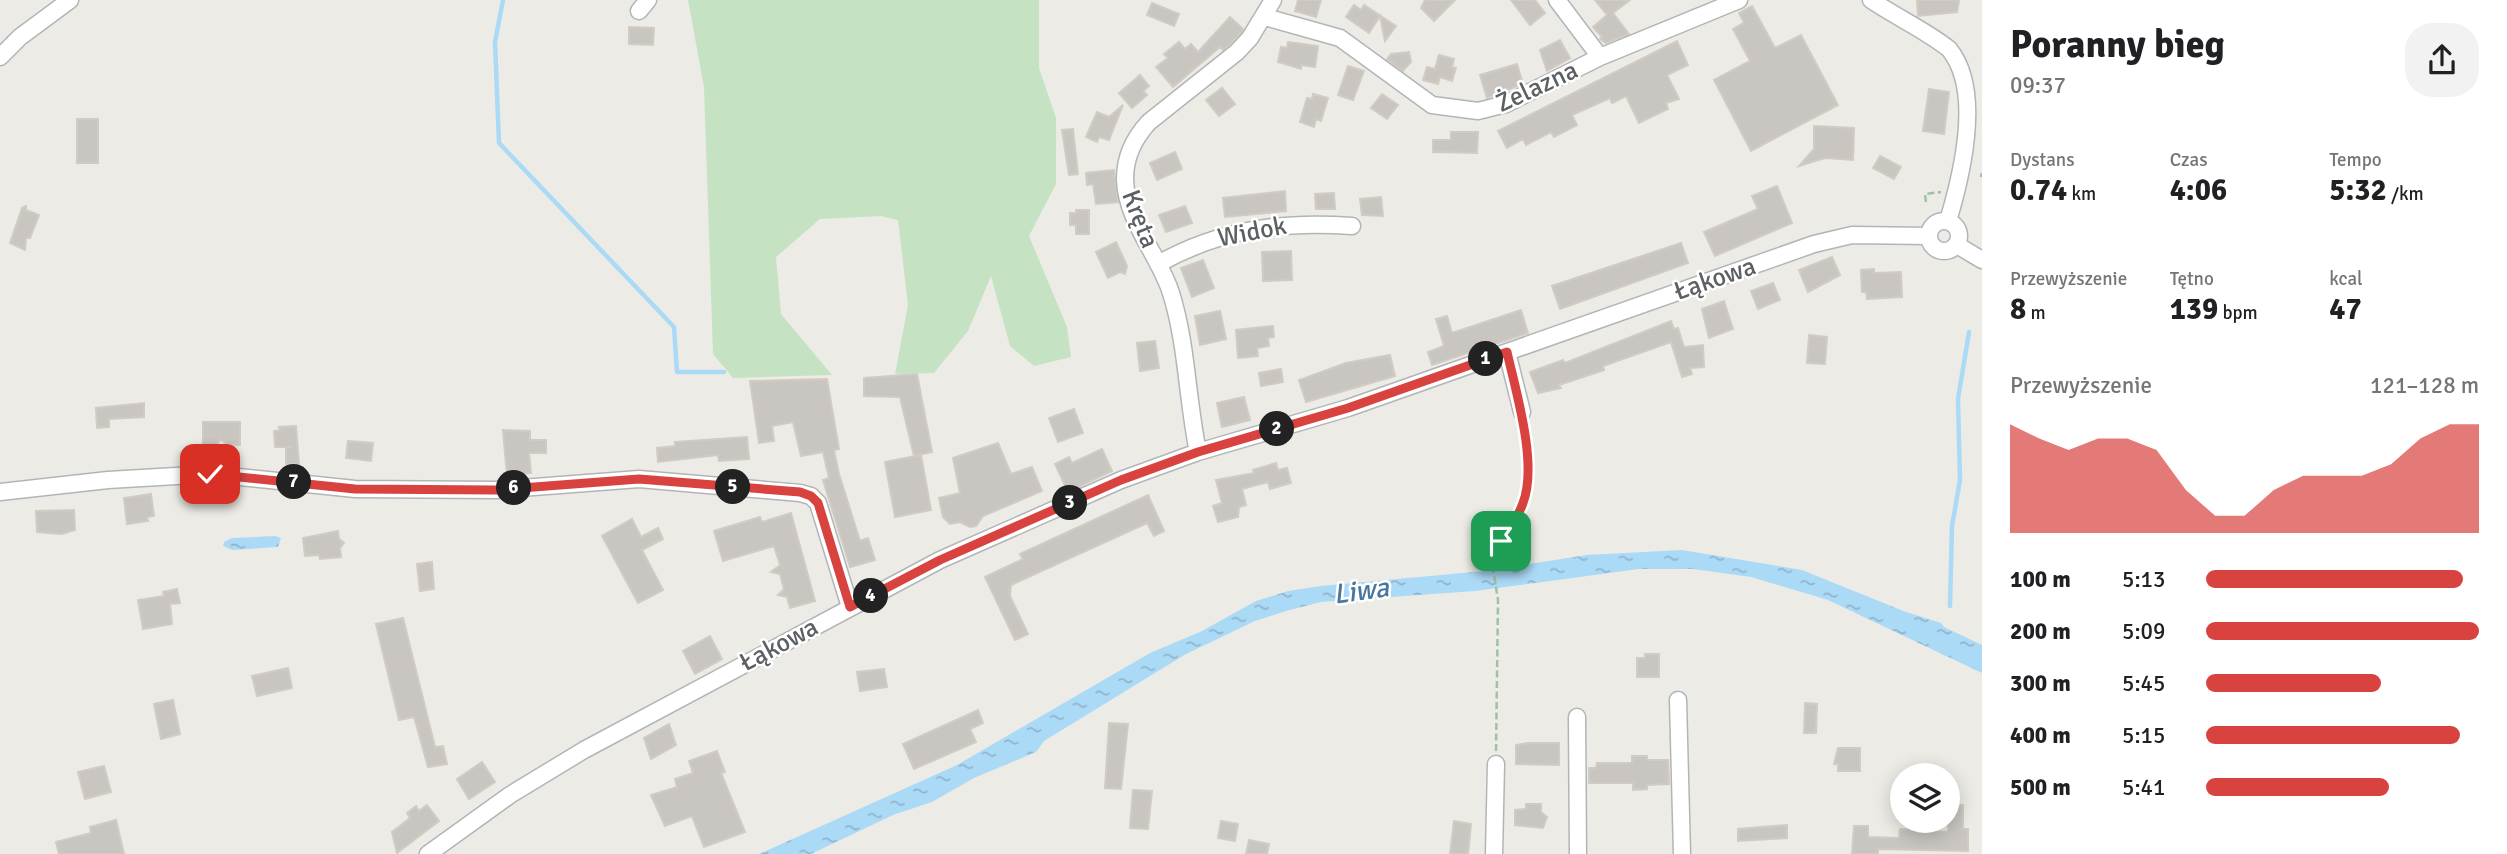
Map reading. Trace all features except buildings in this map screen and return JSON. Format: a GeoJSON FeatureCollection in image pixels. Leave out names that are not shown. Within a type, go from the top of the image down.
{"type":"FeatureCollection","features":[{"type":"Feature","properties":{"kind":"street"},"geometry":{"type":"LineString","coordinates":[[0,57],[20,37],[69,0]]}},
{"type":"Feature","properties":{"kind":"street","name":"Kręta"},"geometry":{"type":"LineString","coordinates":[[1198,452],[1179,321],[1158,264],[1129,206],[1125,180],[1127,157],[1135,136],[1149,122],[1237,52],[1265,17],[1273,0]]}},
{"type":"Feature","properties":{"kind":"street"},"geometry":{"type":"LineString","coordinates":[[1557,0],[1600,57]]}},
{"type":"Feature","properties":{"kind":"street","name":"Żelazna"},"geometry":{"type":"LineString","coordinates":[[1265,17],[1340,38],[1432,105],[1478,111],[1506,104],[1600,57],[1739,0]]}},
{"type":"Feature","properties":{"kind":"street"},"geometry":{"type":"LineString","coordinates":[[1871,0],[1950,49],[1967,69],[1976,97],[1975,125],[1948,221]]}},
{"type":"Feature","properties":{"kind":"street"},"geometry":{"type":"LineString","coordinates":[[1948,221],[1935,224],[1929,236],[1930,242],[1940,251],[1957,245]]}},
{"type":"Feature","properties":{"kind":"street"},"geometry":{"type":"LineString","coordinates":[[1948,221],[1959,230],[1957,245]]}},
{"type":"Feature","properties":{"kind":"street","name":"Widok"},"geometry":{"type":"LineString","coordinates":[[1158,264],[1189,247],[1258,227],[1310,223],[1352,226]]}},
{"type":"Feature","properties":{"kind":"street","name":"Łąkowa"},"geometry":{"type":"LineString","coordinates":[[428,854],[510,795],[584,750],[940,560],[1121,480],[1198,452],[1348,408],[1814,244],[1852,236],[1929,236]]}},
{"type":"Feature","properties":{"kind":"street"},"geometry":{"type":"LineString","coordinates":[[1957,245],[1982,260]]}},
{"type":"Feature","properties":{"kind":"street"},"geometry":{"type":"LineString","coordinates":[[1507,352],[1522,412]]}},
{"type":"Feature","properties":{"kind":"street"},"geometry":{"type":"LineString","coordinates":[[0,492],[210,474],[355,489],[496,490],[639,479],[800,492],[811,496],[818,503],[850,607]]}},
{"type":"Feature","properties":{"kind":"street"},"geometry":{"type":"LineString","coordinates":[[1678,700],[1682,854]]}},
{"type":"Feature","properties":{"kind":"street"},"geometry":{"type":"LineString","coordinates":[[1577,717],[1578,854]]}},
{"type":"Feature","properties":{"kind":"street"},"geometry":{"type":"LineString","coordinates":[[1494,854],[1496,764]]}},
{"type":"Feature","properties":{"kind":"path"},"geometry":{"type":"LineString","coordinates":[[1926,202],[1925,194],[1945,191]]}},
{"type":"Feature","properties":{"kind":"path"},"geometry":{"type":"LineString","coordinates":[[1496,764],[1498,600],[1492,556],[1515,521],[1528,485],[1522,412]]}},
{"type":"Feature","properties":{"kind":"green space"},"geometry":{"type":"Polygon","coordinates":[[[688,0],[1039,0],[1039,68],[1056,118],[1056,184],[1029,236],[1067,327],[1071,357],[1034,366],[1010,346],[991,276],[968,331],[934,373],[895,374],[908,305],[898,220],[881,216],[820,219],[776,257],[781,314],[832,375],[733,378],[713,354],[704,87],[688,0]]]}},
{"type":"Feature","properties":{"kind":"water"},"geometry":{"type":"Polygon","coordinates":[[[232,538],[281,538],[278,547],[232,550],[223,546],[224,542],[232,538]]]}},
{"type":"Feature","properties":{"kind":"water","name":"Liwa"},"geometry":{"type":"Polygon","coordinates":[[[1682,550],[1802,570],[1906,612],[1941,623],[1944,627],[1982,645],[1982,673],[1828,600],[1751,577],[1693,569],[1639,569],[1475,591],[1321,602],[1255,621],[1186,654],[1044,741],[1036,752],[974,778],[932,802],[893,815],[811,854],[759,854],[957,765],[1150,653],[1202,631],[1256,601],[1288,591],[1321,586],[1484,571],[1587,555],[1682,550]]]}},
{"type":"Feature","properties":{"kind":"waterway"},"geometry":{"type":"LineString","coordinates":[[503,0],[495,42],[499,143],[674,327],[677,372],[724,372]]}},
{"type":"Feature","properties":{"kind":"waterway"},"geometry":{"type":"LineString","coordinates":[[1950,606],[1952,526],[1960,480],[1958,399],[1969,332]]}},
{"type":"Feature","properties":{"kind":"route"},"geometry":{"type":"LineString","coordinates":[[210,474],[355,489],[409,491],[496,490],[639,479],[800,492],[811,496],[818,503],[850,607],[940,560],[1121,480],[1198,452],[1348,408],[1507,352],[1522,412],[1528,485],[1515,521],[1501,541]]}}]}
